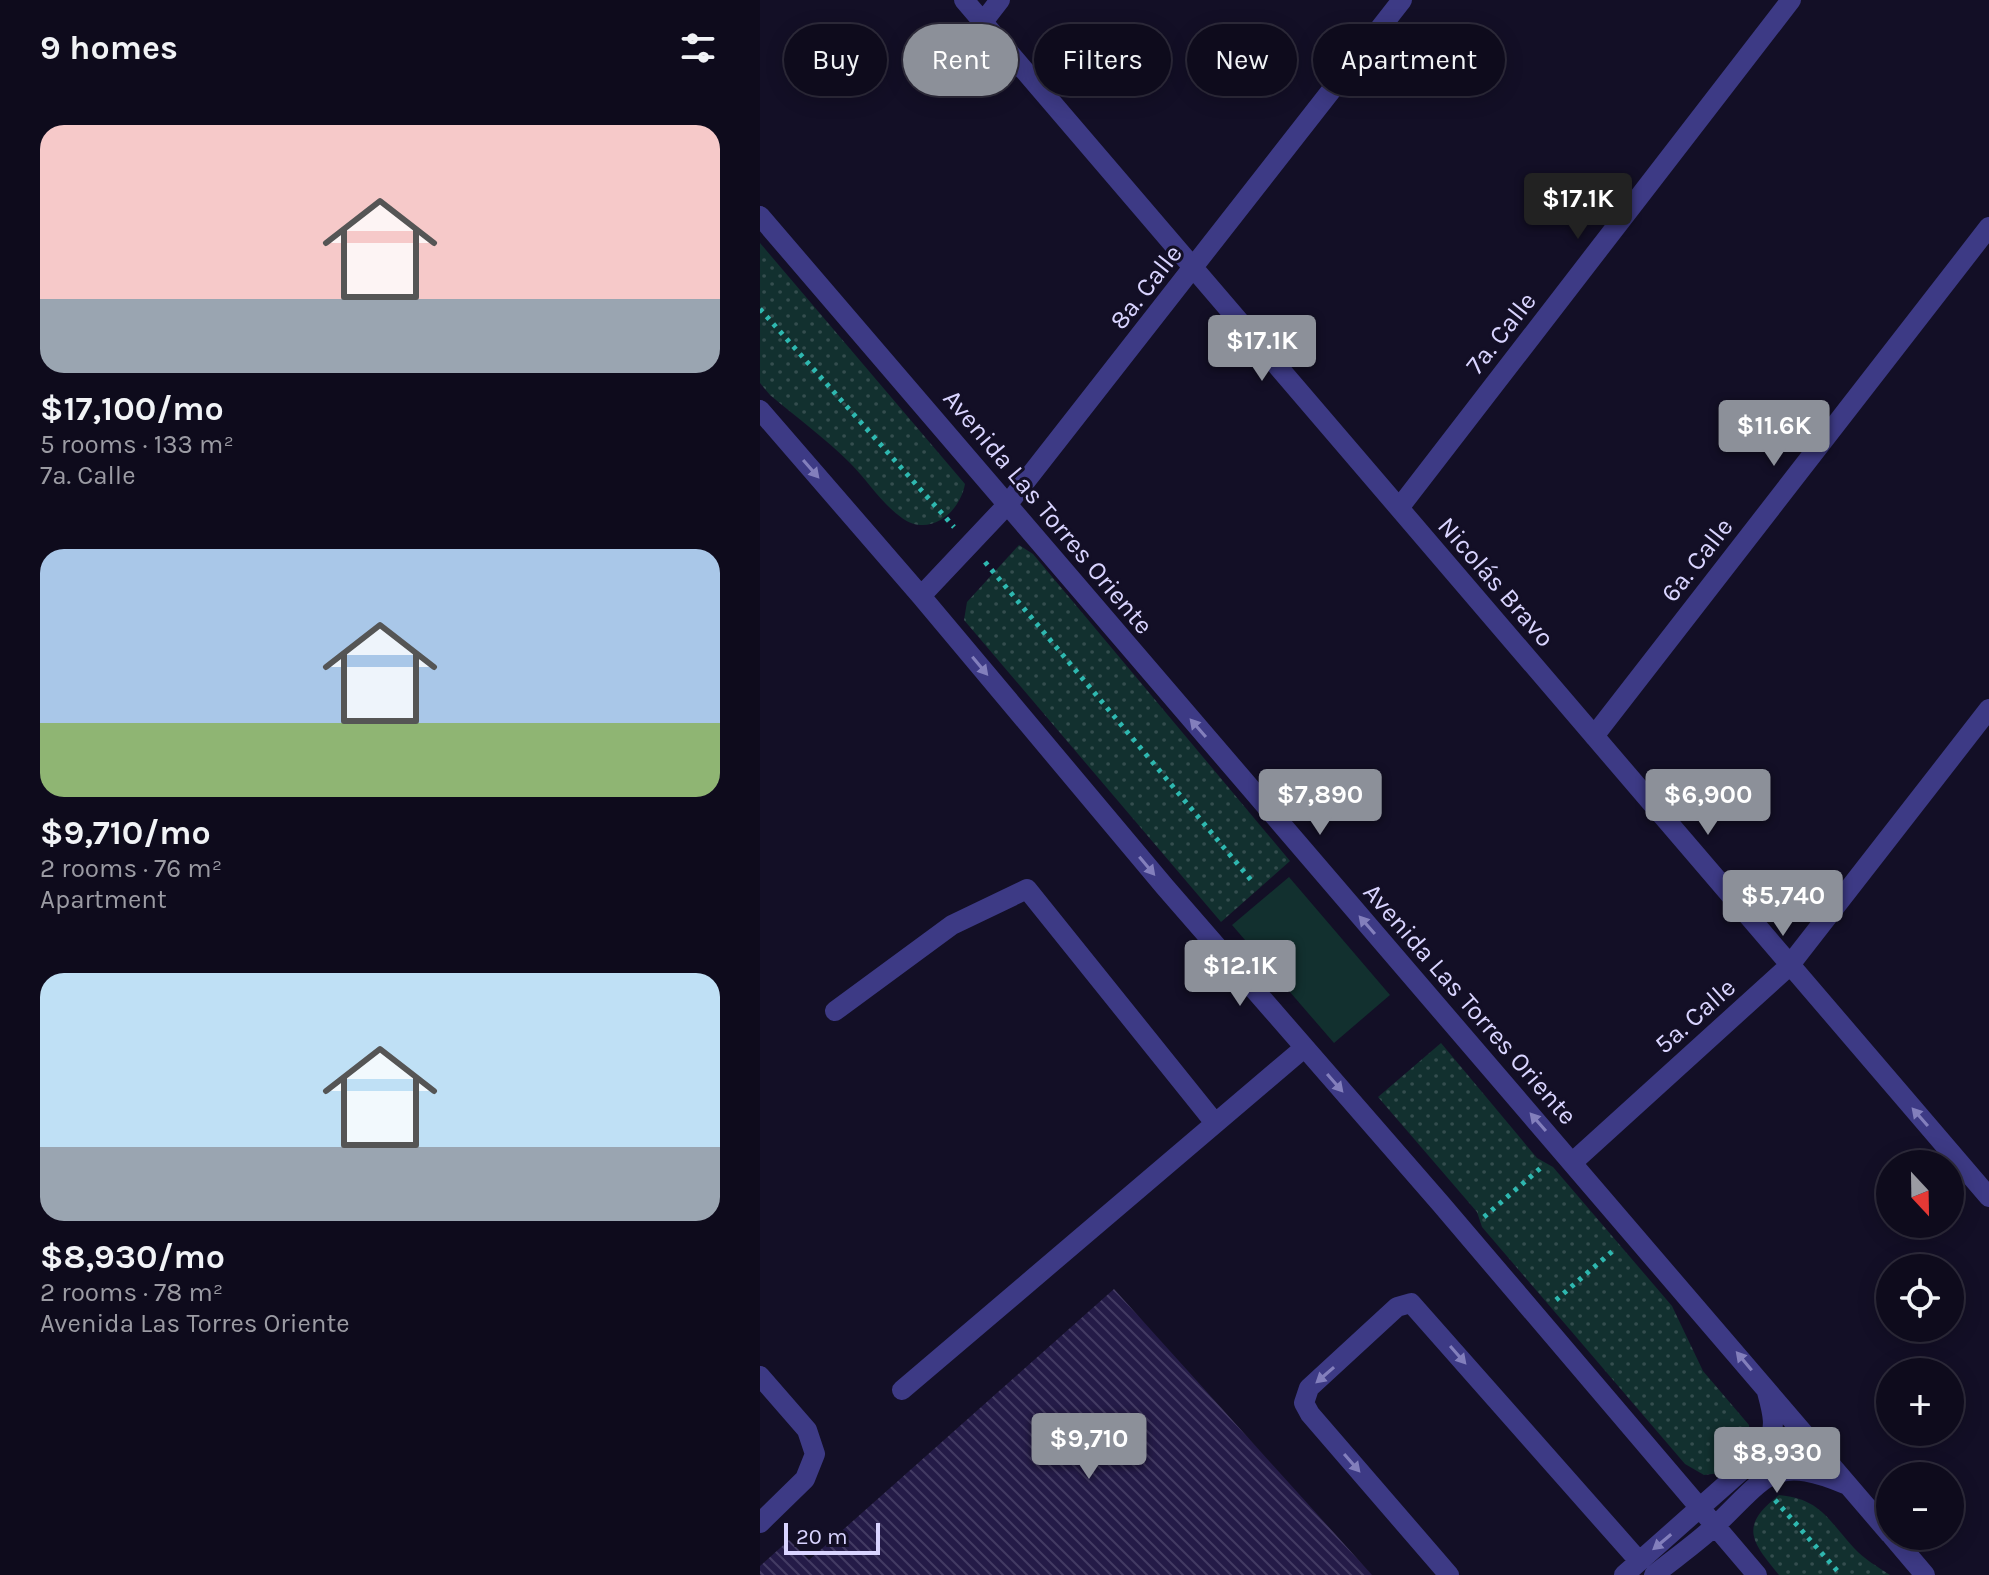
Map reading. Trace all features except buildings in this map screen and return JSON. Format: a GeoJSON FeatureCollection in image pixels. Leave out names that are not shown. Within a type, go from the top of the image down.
{"type":"FeatureCollection","features":[{"type":"Feature","properties":{"kind":"street","name":"Nicolás Bravo"},"geometry":{"type":"LineString","coordinates":[[964,0],[1789,966],[1988,1193]]}},
{"type":"Feature","properties":{"kind":"street"},"geometry":{"type":"LineString","coordinates":[[983,22],[1000,0]]}},
{"type":"Feature","properties":{"kind":"street","name":"8a. Calle"},"geometry":{"type":"LineString","coordinates":[[921,596],[1007,505],[1402,0]]}},
{"type":"Feature","properties":{"kind":"street","name":"7a. Calle"},"geometry":{"type":"LineString","coordinates":[[1399,508],[1791,0]]}},
{"type":"Feature","properties":{"kind":"street","name":"Avenida Las Torres Oriente"},"geometry":{"type":"LineString","coordinates":[[760,216],[1876,1518]]}},
{"type":"Feature","properties":{"kind":"street","name":"6a. Calle"},"geometry":{"type":"LineString","coordinates":[[1594,736],[1989,227]]}},
{"type":"Feature","properties":{"kind":"street"},"geometry":{"type":"LineString","coordinates":[[760,410],[1147,866],[1757,1575]]}},
{"type":"Feature","properties":{"kind":"street","name":"5a. Calle"},"geometry":{"type":"LineString","coordinates":[[1567,1156],[1789,966],[1989,709]]}},
{"type":"Feature","properties":{"kind":"street"},"geometry":{"type":"LineString","coordinates":[[835,1011],[952,925],[1027,889],[1215,1123]]}},
{"type":"Feature","properties":{"kind":"street"},"geometry":{"type":"LineString","coordinates":[[902,1390],[1304,1048]]}},
{"type":"Feature","properties":{"kind":"street"},"geometry":{"type":"LineString","coordinates":[[1449,1575],[1305,1408],[1304,1403],[1309,1388],[1397,1307],[1411,1303],[1639,1570]]}},
{"type":"Feature","properties":{"kind":"street"},"geometry":{"type":"LineString","coordinates":[[760,1376],[807,1430],[815,1454],[805,1479],[760,1523]]}},
{"type":"Feature","properties":{"kind":"street"},"geometry":{"type":"LineString","coordinates":[[1639,1570],[1766,1449],[1775,1422],[1766,1388]]}},
{"type":"Feature","properties":{"kind":"street"},"geometry":{"type":"LineString","coordinates":[[1639,1570],[1715,1526],[1759,1481],[1780,1471],[1802,1470],[1822,1474],[1848,1485]]}},
{"type":"Feature","properties":{"kind":"street","name":"Avenida Las Torres Oriente"},"geometry":{"type":"LineString","coordinates":[[1904,1550],[1925,1575]]}},
{"type":"Feature","properties":{"kind":"path"},"geometry":{"type":"LineString","coordinates":[[760,309],[970,545],[1251,880]]}},
{"type":"Feature","properties":{"kind":"path"},"geometry":{"type":"LineString","coordinates":[[1465,1233],[1567,1156]]}},
{"type":"Feature","properties":{"kind":"path"},"geometry":{"type":"LineString","coordinates":[[1537,1317],[1634,1233]]}},
{"type":"Feature","properties":{"kind":"path"},"geometry":{"type":"LineString","coordinates":[[1759,1481],[1841,1575]]}},
{"type":"Feature","properties":{"kind":"green space"},"geometry":{"type":"Polygon","coordinates":[[[760,243],[965,484],[957,504],[942,519],[923,525],[902,518],[841,454],[770,395],[760,383],[760,243]]]}},
{"type":"Feature","properties":{"kind":"green space"},"geometry":{"type":"Polygon","coordinates":[[[1019,545],[1033,554],[1290,861],[1221,922],[964,620],[967,602],[1019,545]]]}},
{"type":"Feature","properties":{"kind":"green space"},"geometry":{"type":"Polygon","coordinates":[[[1289,877],[1390,995],[1334,1043],[1232,925],[1289,877]]]}},
{"type":"Feature","properties":{"kind":"green space"},"geometry":{"type":"Polygon","coordinates":[[[1441,1043],[1537,1158],[1553,1167],[1672,1306],[1703,1371],[1749,1425],[1750,1445],[1743,1461],[1728,1472],[1704,1475],[1685,1464],[1482,1227],[1477,1212],[1378,1097],[1441,1043]]]}},
{"type":"Feature","properties":{"kind":"green space"},"geometry":{"type":"Polygon","coordinates":[[[1779,1495],[1814,1506],[1858,1552],[1890,1575],[1779,1575],[1756,1543],[1754,1525],[1766,1506],[1779,1495]]]}}]}
